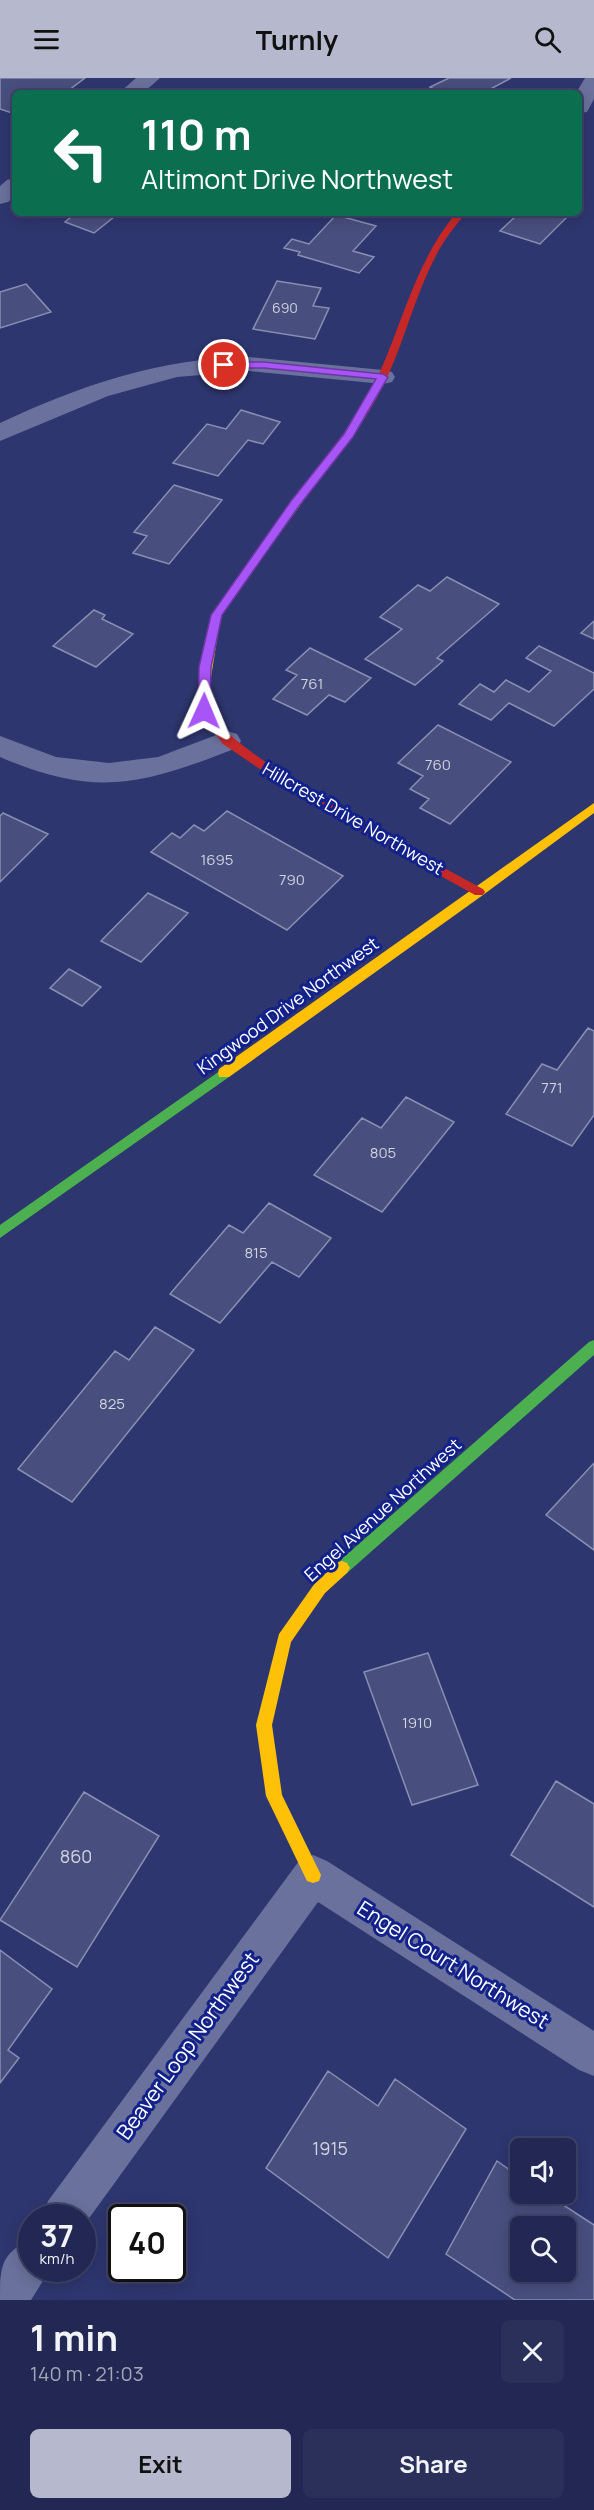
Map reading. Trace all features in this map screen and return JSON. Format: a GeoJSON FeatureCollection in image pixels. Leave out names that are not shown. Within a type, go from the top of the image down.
{"type":"FeatureCollection","features":[{"type":"Feature","properties":{"kind":"street"},"geometry":{"type":"LineString","coordinates":[[134,90],[148,78]]}},
{"type":"Feature","properties":{"kind":"street"},"geometry":{"type":"LineString","coordinates":[[582,102],[594,80]]}},
{"type":"Feature","properties":{"kind":"street"},"geometry":{"type":"LineString","coordinates":[[0,197],[12,187]]}},
{"type":"Feature","properties":{"kind":"street","name":"Hillcrest Drive Northwest"},"geometry":{"type":"LineString","coordinates":[[458,216],[446,230],[429,260],[383,377],[349,435],[295,503],[216,615],[205,667],[204,711],[227,741],[264,768],[314,800],[479,892]]}},
{"type":"Feature","properties":{"kind":"street"},"geometry":{"type":"LineString","coordinates":[[0,433],[63,403],[140,378],[204,365],[264,365],[383,377]]}},
{"type":"Feature","properties":{"kind":"street"},"geometry":{"type":"LineString","coordinates":[[0,746],[40,764],[87,774],[149,769],[227,741]]}},
{"type":"Feature","properties":{"kind":"street","name":"Kingwood Drive Northwest"},"geometry":{"type":"LineString","coordinates":[[0,1232],[479,892],[594,807]]}},
{"type":"Feature","properties":{"kind":"street","name":"Engel Avenue Northwest"},"geometry":{"type":"LineString","coordinates":[[313,1875],[274,1796],[264,1725],[284,1639],[320,1588],[594,1346]]}},
{"type":"Feature","properties":{"kind":"street","name":"Engel Court Northwest"},"geometry":{"type":"LineString","coordinates":[[313,1875],[594,2055]]}},
{"type":"Feature","properties":{"kind":"street","name":"Beaver Loop Northwest"},"geometry":{"type":"LineString","coordinates":[[73,2204],[313,1875]]}},
{"type":"Feature","properties":{"kind":"street"},"geometry":{"type":"LineString","coordinates":[[3,2300],[18,2280]]}},
{"type":"Feature","properties":{"kind":"building"},"geometry":{"type":"Polygon","coordinates":[[[0,78],[85,78],[69,90],[12,90],[12,113],[0,109],[0,78]]]}},
{"type":"Feature","properties":{"kind":"building"},"geometry":{"type":"Polygon","coordinates":[[[449,78],[511,78],[489,90],[436,90],[430,87],[449,78]]]}},
{"type":"Feature","properties":{"kind":"building"},"geometry":{"type":"Polygon","coordinates":[[[72,216],[115,216],[94,233],[65,222],[72,216]]]}},
{"type":"Feature","properties":{"kind":"building"},"geometry":{"type":"Polygon","coordinates":[[[335,216],[376,226],[353,251],[374,257],[359,273],[298,255],[300,252],[284,248],[292,239],[309,244],[335,216]]]}},
{"type":"Feature","properties":{"kind":"building"},"geometry":{"type":"Polygon","coordinates":[[[516,216],[568,216],[540,244],[500,231],[516,216]]]}},
{"type":"Feature","properties":{"kind":"building"},"geometry":{"type":"Polygon","coordinates":[[[277,281],[321,288],[313,306],[329,308],[315,339],[253,329],[277,281]]]}},
{"type":"Feature","properties":{"kind":"building"},"geometry":{"type":"Polygon","coordinates":[[[26,284],[51,312],[0,328],[0,292],[26,284]]]}},
{"type":"Feature","properties":{"kind":"building"},"geometry":{"type":"Polygon","coordinates":[[[241,410],[280,422],[263,444],[248,440],[218,476],[173,463],[207,424],[226,429],[241,410]]]}},
{"type":"Feature","properties":{"kind":"building"},"geometry":{"type":"Polygon","coordinates":[[[174,485],[222,500],[169,564],[133,553],[147,536],[134,532],[174,485]]]}},
{"type":"Feature","properties":{"kind":"building"},"geometry":{"type":"Polygon","coordinates":[[[447,577],[499,604],[437,658],[443,661],[415,685],[365,659],[402,629],[380,617],[418,585],[430,591],[447,577]]]}},
{"type":"Feature","properties":{"kind":"building"},"geometry":{"type":"Polygon","coordinates":[[[94,610],[105,615],[102,619],[133,634],[96,667],[53,646],[94,610]]]}},
{"type":"Feature","properties":{"kind":"building"},"geometry":{"type":"Polygon","coordinates":[[[594,621],[594,639],[581,633],[594,621]]]}},
{"type":"Feature","properties":{"kind":"building"},"geometry":{"type":"Polygon","coordinates":[[[539,646],[594,673],[594,689],[554,726],[509,703],[491,720],[459,704],[480,684],[494,692],[506,680],[529,692],[551,671],[526,658],[539,646]]]}},
{"type":"Feature","properties":{"kind":"building"},"geometry":{"type":"Polygon","coordinates":[[[310,648],[371,678],[345,702],[329,695],[307,715],[273,699],[297,675],[286,670],[310,648]]]}},
{"type":"Feature","properties":{"kind":"building"},"geometry":{"type":"Polygon","coordinates":[[[438,725],[511,762],[450,824],[420,808],[429,799],[410,789],[423,776],[398,763],[438,725]]]}},
{"type":"Feature","properties":{"kind":"building"},"geometry":{"type":"Polygon","coordinates":[[[227,811],[343,876],[287,930],[151,852],[172,833],[180,838],[194,825],[204,831],[227,811]]]}},
{"type":"Feature","properties":{"kind":"building"},"geometry":{"type":"Polygon","coordinates":[[[3,813],[48,834],[0,882],[0,816],[3,813]]]}},
{"type":"Feature","properties":{"kind":"building"},"geometry":{"type":"Polygon","coordinates":[[[148,893],[188,913],[141,962],[101,941],[148,893]]]}},
{"type":"Feature","properties":{"kind":"building"},"geometry":{"type":"Polygon","coordinates":[[[69,969],[101,987],[82,1006],[50,988],[69,969]]]}},
{"type":"Feature","properties":{"kind":"building"},"geometry":{"type":"Polygon","coordinates":[[[588,1028],[594,1031],[594,1115],[572,1146],[506,1114],[542,1064],[557,1070],[588,1028]]]}},
{"type":"Feature","properties":{"kind":"building"},"geometry":{"type":"Polygon","coordinates":[[[406,1097],[454,1122],[382,1212],[314,1175],[362,1118],[381,1128],[406,1097]]]}},
{"type":"Feature","properties":{"kind":"building"},"geometry":{"type":"Polygon","coordinates":[[[269,1203],[331,1238],[299,1277],[272,1262],[220,1323],[170,1294],[229,1225],[243,1233],[269,1203]]]}},
{"type":"Feature","properties":{"kind":"building"},"geometry":{"type":"Polygon","coordinates":[[[155,1327],[194,1350],[72,1502],[18,1469],[115,1351],[129,1360],[155,1327]]]}},
{"type":"Feature","properties":{"kind":"building"},"geometry":{"type":"Polygon","coordinates":[[[594,1463],[594,1550],[546,1515],[594,1463]]]}},
{"type":"Feature","properties":{"kind":"building"},"geometry":{"type":"Polygon","coordinates":[[[428,1653],[478,1785],[412,1805],[364,1672],[428,1653]]]}},
{"type":"Feature","properties":{"kind":"building"},"geometry":{"type":"Polygon","coordinates":[[[556,1781],[594,1804],[594,1907],[511,1855],[556,1781]]]}},
{"type":"Feature","properties":{"kind":"building"},"geometry":{"type":"Polygon","coordinates":[[[84,1792],[159,1836],[77,1967],[0,1920],[84,1792]]]}},
{"type":"Feature","properties":{"kind":"building"},"geometry":{"type":"Polygon","coordinates":[[[0,1950],[52,1989],[8,2050],[19,2058],[0,2083],[0,1950]]]}},
{"type":"Feature","properties":{"kind":"building"},"geometry":{"type":"Polygon","coordinates":[[[328,2071],[378,2106],[395,2079],[466,2129],[388,2258],[266,2168],[328,2071]]]}},
{"type":"Feature","properties":{"kind":"building"},"geometry":{"type":"Polygon","coordinates":[[[497,2161],[510,2170],[510,2204],[562,2204],[594,2225],[594,2300],[515,2300],[446,2254],[497,2161]]]}},
{"type":"Feature","properties":{"kind":"traffic: fast"},"geometry":{"type":"LineString","coordinates":[[0,1232],[224,1073]]}},
{"type":"Feature","properties":{"kind":"traffic: fast"},"geometry":{"type":"LineString","coordinates":[[342,1568],[594,1346]]}},
{"type":"Feature","properties":{"kind":"traffic: slow"},"geometry":{"type":"LineString","coordinates":[[205,677],[216,615],[315,478]]}},
{"type":"Feature","properties":{"kind":"traffic: slow"},"geometry":{"type":"LineString","coordinates":[[224,1073],[479,892],[594,807]]}},
{"type":"Feature","properties":{"kind":"traffic: slow"},"geometry":{"type":"LineString","coordinates":[[313,1875],[274,1796],[264,1725],[284,1639],[320,1588],[342,1568]]}},
{"type":"Feature","properties":{"kind":"traffic: jam"},"geometry":{"type":"LineString","coordinates":[[315,478],[370,402],[384,374],[425,269],[447,230],[459,216]]}},
{"type":"Feature","properties":{"kind":"traffic: jam"},"geometry":{"type":"LineString","coordinates":[[205,677],[204,711],[227,741],[314,800],[479,892]]}},
{"type":"Feature","properties":{"kind":"route"},"geometry":{"type":"LineString","coordinates":[[204,711],[205,667],[216,615],[295,503],[349,435],[383,377],[264,365],[224,365]]}}]}
